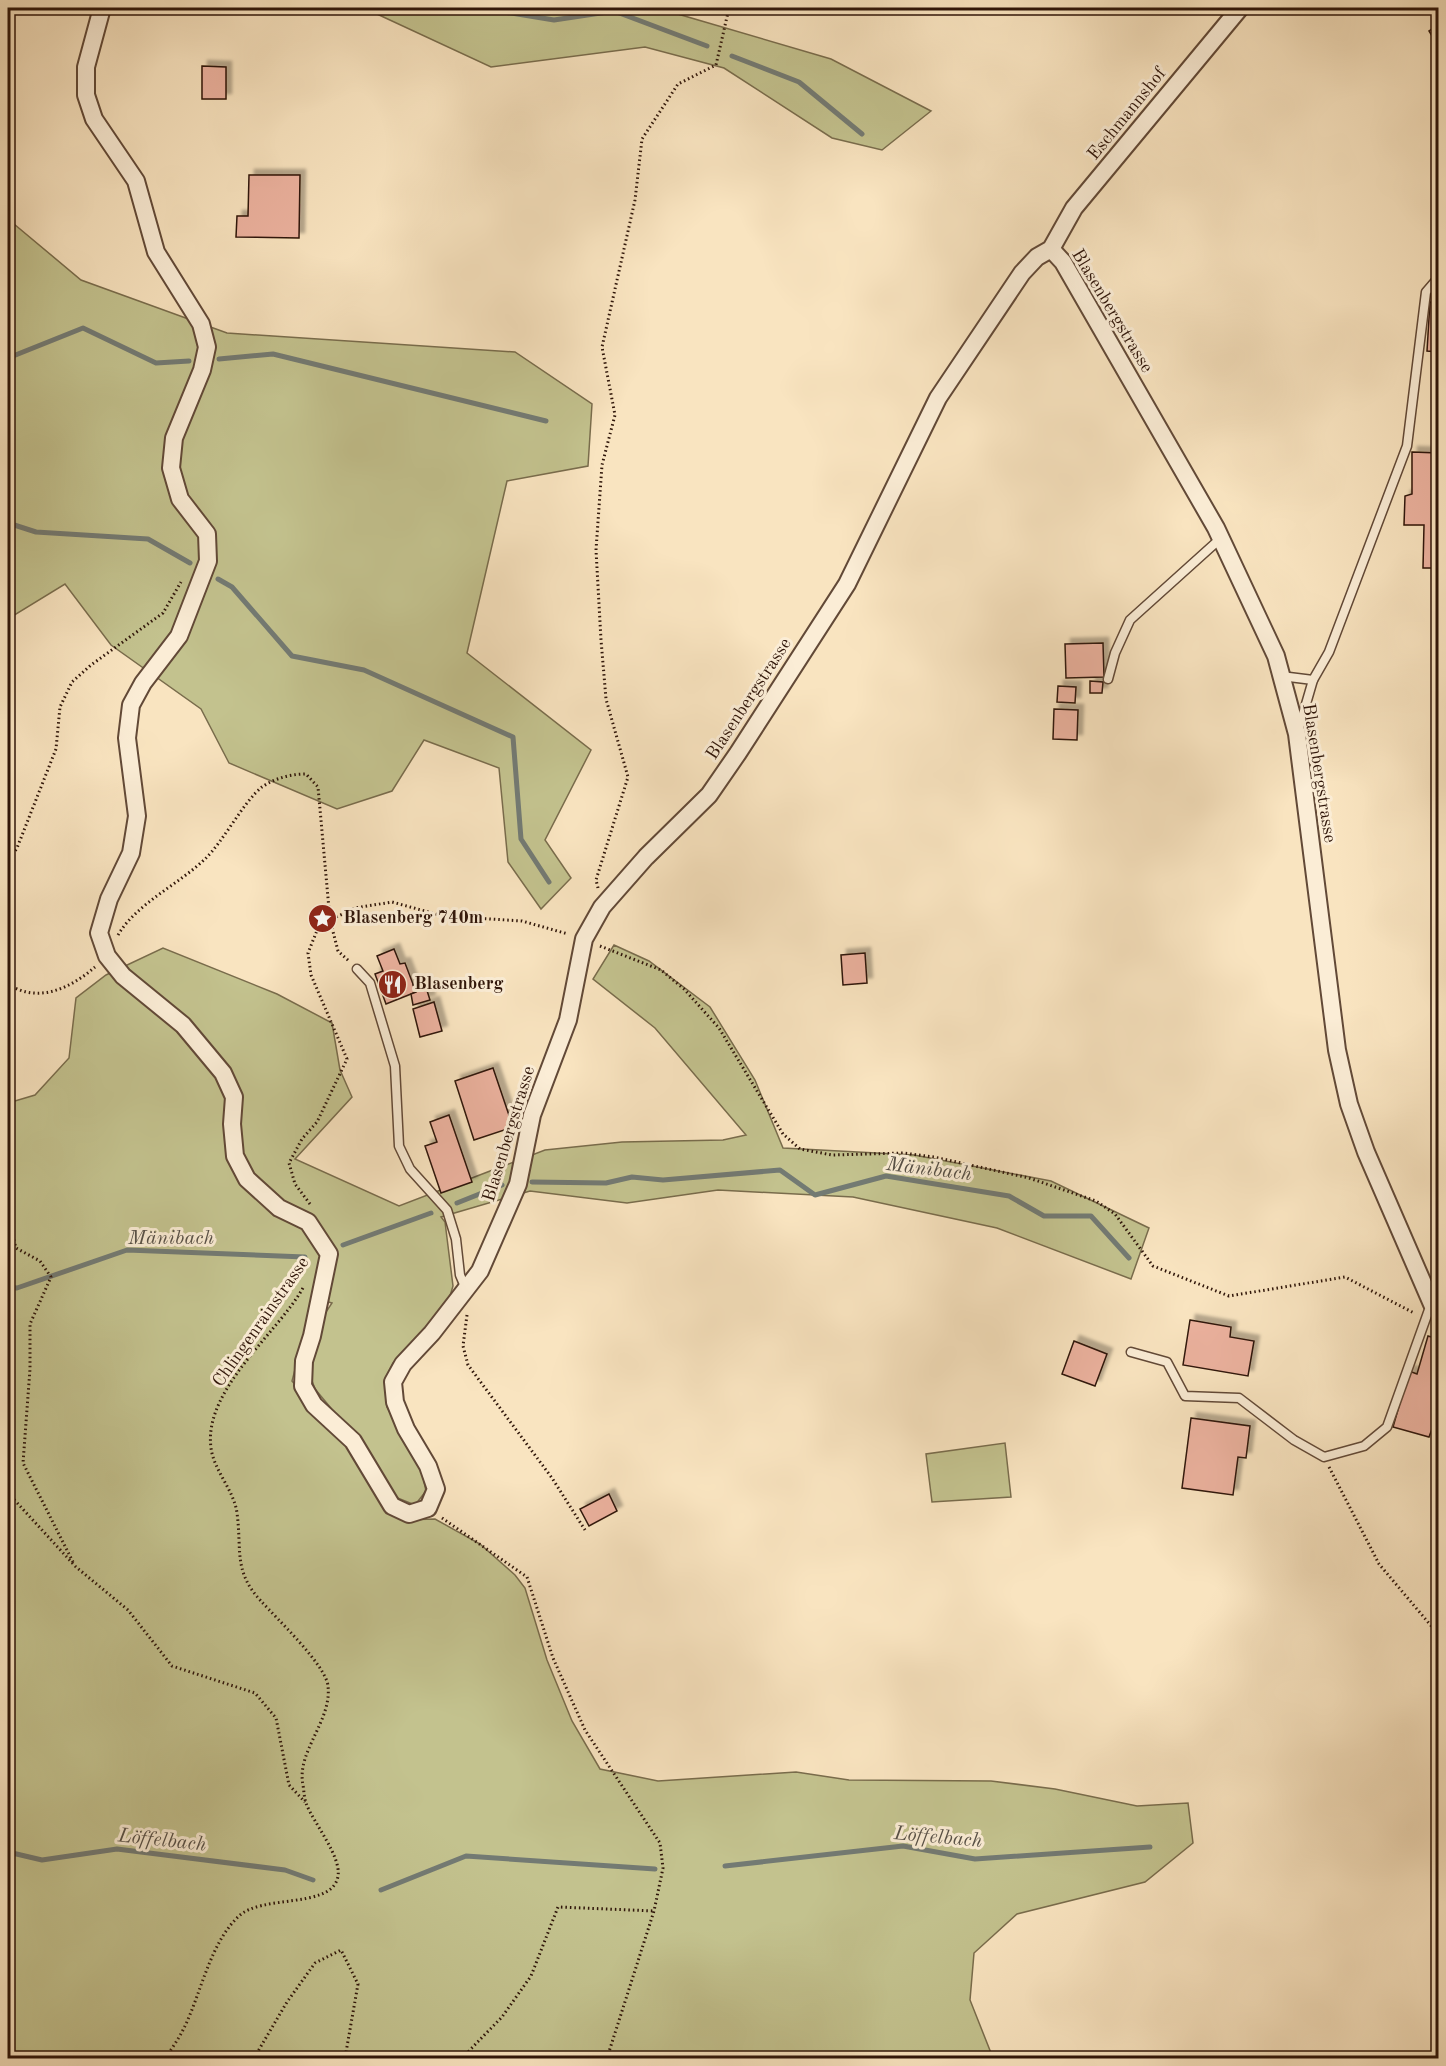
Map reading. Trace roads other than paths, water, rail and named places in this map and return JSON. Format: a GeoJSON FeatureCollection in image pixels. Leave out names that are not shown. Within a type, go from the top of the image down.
{"type":"FeatureCollection","features":[{"type":"Feature","properties":{"kind":"street","name":"Blasenbergstrasse"},"geometry":{"type":"LineString","coordinates":[[102,8],[86,67],[86,95],[94,119],[136,181],[156,252],[201,324],[207,347],[202,370],[174,438],[171,468],[180,499],[207,534],[208,561],[179,636],[143,682],[131,705],[127,738],[137,816],[131,853],[109,899],[99,933],[107,956],[132,984],[183,1025],[223,1074],[234,1096],[232,1124],[235,1156],[247,1179],[279,1208],[308,1222],[329,1254],[312,1336],[304,1361],[303,1386],[314,1405],[353,1441],[392,1506],[409,1514],[428,1508],[436,1489],[428,1466],[406,1429],[395,1402],[393,1382],[403,1364],[469,1298],[518,1184],[532,1115],[568,1020],[584,939],[602,907],[646,857],[709,795],[726,770],[847,584],[938,398],[1022,273],[1037,257],[1051,249],[1063,262],[1221,538],[1276,656],[1297,734],[1337,1050],[1349,1104],[1366,1152],[1432,1312]]}},
{"type":"Feature","properties":{"kind":"street","name":"Eschmannshof"},"geometry":{"type":"LineString","coordinates":[[1051,249],[1074,208],[1240,8]]}},
{"type":"Feature","properties":{"kind":"lane"},"geometry":{"type":"LineString","coordinates":[[1297,734],[1313,680],[1329,652],[1407,446],[1426,292],[1438,278]]}},
{"type":"Feature","properties":{"kind":"lane"},"geometry":{"type":"LineString","coordinates":[[1108,679],[1114,653],[1130,620],[1221,538]]}},
{"type":"Feature","properties":{"kind":"lane"},"geometry":{"type":"LineString","coordinates":[[1281,676],[1313,680]]}},
{"type":"Feature","properties":{"kind":"lane"},"geometry":{"type":"LineString","coordinates":[[357,969],[370,983],[395,1066],[399,1146],[410,1168],[447,1210],[456,1239],[459,1275],[469,1298]]}},
{"type":"Feature","properties":{"kind":"lane"},"geometry":{"type":"LineString","coordinates":[[1131,1352],[1167,1362],[1185,1396],[1239,1398],[1294,1440],[1324,1457],[1364,1446],[1387,1427],[1432,1312]]}},
{"type":"Feature","properties":{"kind":"waterway"},"geometry":{"type":"LineString","coordinates":[[480,8],[554,20],[614,11],[707,46]]}},
{"type":"Feature","properties":{"kind":"waterway"},"geometry":{"type":"LineString","coordinates":[[732,56],[799,82],[862,134]]}},
{"type":"Feature","properties":{"kind":"waterway"},"geometry":{"type":"LineString","coordinates":[[8,358],[83,328],[156,363],[189,361]]}},
{"type":"Feature","properties":{"kind":"waterway"},"geometry":{"type":"LineString","coordinates":[[219,359],[273,354],[546,421]]}},
{"type":"Feature","properties":{"kind":"waterway"},"geometry":{"type":"LineString","coordinates":[[8,523],[36,532],[148,539],[190,563]]}},
{"type":"Feature","properties":{"kind":"waterway"},"geometry":{"type":"LineString","coordinates":[[218,579],[232,587],[292,656],[364,670],[513,737],[521,839],[549,882]]}},
{"type":"Feature","properties":{"kind":"waterway","name":"Mänibach"},"geometry":{"type":"LineString","coordinates":[[532,1182],[606,1183],[632,1177],[663,1180],[780,1170],[815,1195],[886,1176],[1009,1196],[1044,1216],[1091,1216],[1129,1258]]}},
{"type":"Feature","properties":{"kind":"waterway","name":"Mänibach"},"geometry":{"type":"LineString","coordinates":[[457,1203],[502,1185]]}},
{"type":"Feature","properties":{"kind":"waterway","name":"Mänibach"},"geometry":{"type":"LineString","coordinates":[[343,1245],[431,1213]]}},
{"type":"Feature","properties":{"kind":"waterway","name":"Mänibach"},"geometry":{"type":"LineString","coordinates":[[8,1287],[17,1288],[127,1250],[305,1257]]}},
{"type":"Feature","properties":{"kind":"waterway","name":"Löffelbach"},"geometry":{"type":"LineString","coordinates":[[725,1866],[903,1846],[975,1859],[1150,1847]]}},
{"type":"Feature","properties":{"kind":"waterway","name":"Löffelbach"},"geometry":{"type":"LineString","coordinates":[[8,1852],[42,1860],[117,1849],[285,1870],[313,1880]]}},
{"type":"Feature","properties":{"kind":"waterway","name":"Löffelbach"},"geometry":{"type":"LineString","coordinates":[[381,1890],[466,1856],[655,1869]]}},
{"type":"Feature","properties":{"kind":"place","name":"Blasenberg 740m"},"geometry":{"type":"Point","coordinates":[322,918]}},
{"type":"Feature","properties":{"kind":"place","name":"Blasenberg"},"geometry":{"type":"Point","coordinates":[393,984]}}]}
